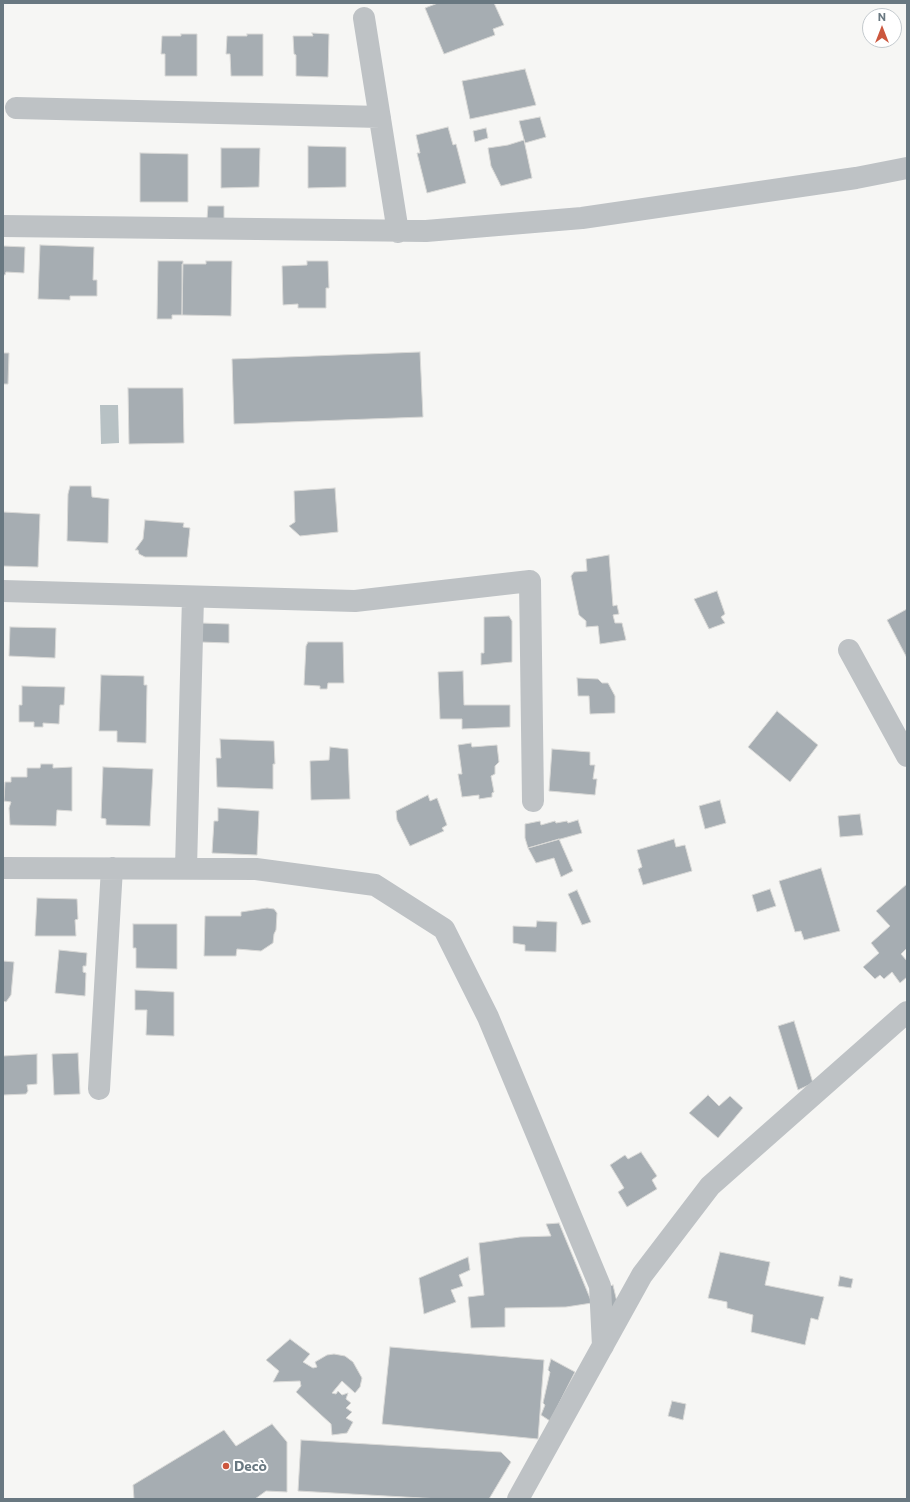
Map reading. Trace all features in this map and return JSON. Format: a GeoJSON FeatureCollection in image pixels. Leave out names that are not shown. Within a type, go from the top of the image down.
{"type":"FeatureCollection","features":[{"type":"Feature","properties":{"kind":"street"},"geometry":{"type":"LineString","coordinates":[[364,18],[398,232]]}},
{"type":"Feature","properties":{"kind":"street"},"geometry":{"type":"LineString","coordinates":[[16,108],[380,117]]}},
{"type":"Feature","properties":{"kind":"street"},"geometry":{"type":"LineString","coordinates":[[3,226],[398,232],[582,218],[856,178],[907,168]]}},
{"type":"Feature","properties":{"kind":"street"},"geometry":{"type":"LineString","coordinates":[[3,591],[355,601],[530,581],[533,801]]}},
{"type":"Feature","properties":{"kind":"street"},"geometry":{"type":"LineString","coordinates":[[186,868],[193,597]]}},
{"type":"Feature","properties":{"kind":"street"},"geometry":{"type":"LineString","coordinates":[[849,650],[907,756]]}},
{"type":"Feature","properties":{"kind":"street"},"geometry":{"type":"LineString","coordinates":[[3,868],[256,868],[375,885],[444,929],[488,1017],[600,1286],[603,1346]]}},
{"type":"Feature","properties":{"kind":"street"},"geometry":{"type":"LineString","coordinates":[[99,1089],[112,868]]}},
{"type":"Feature","properties":{"kind":"street"},"geometry":{"type":"LineString","coordinates":[[518,1499],[642,1275],[710,1186],[907,1012]]}},
{"type":"Feature","properties":{"kind":"shaded area"},"geometry":{"type":"Polygon","coordinates":[[[100,405],[118,405],[119,443],[101,444],[100,405]]]}},
{"type":"Feature","properties":{"kind":"building"},"geometry":{"type":"Polygon","coordinates":[[[438,3],[494,3],[504,25],[493,29],[495,35],[444,54],[425,8],[438,3]]]}},
{"type":"Feature","properties":{"kind":"building"},"geometry":{"type":"Polygon","coordinates":[[[312,33],[329,34],[328,77],[296,76],[296,55],[294,54],[293,36],[313,36],[312,33]]]}},
{"type":"Feature","properties":{"kind":"building"},"geometry":{"type":"Polygon","coordinates":[[[181,34],[197,34],[197,76],[165,76],[165,54],[161,54],[162,36],[181,36],[181,34]]]}},
{"type":"Feature","properties":{"kind":"building"},"geometry":{"type":"Polygon","coordinates":[[[247,34],[263,34],[263,76],[231,76],[230,54],[226,54],[227,36],[247,36],[247,34]]]}},
{"type":"Feature","properties":{"kind":"building"},"geometry":{"type":"Polygon","coordinates":[[[525,69],[536,105],[470,119],[462,81],[525,69]]]}},
{"type":"Feature","properties":{"kind":"building"},"geometry":{"type":"Polygon","coordinates":[[[540,117],[546,137],[525,143],[519,121],[540,117]]]}},
{"type":"Feature","properties":{"kind":"building"},"geometry":{"type":"Polygon","coordinates":[[[448,127],[453,145],[456,144],[466,183],[427,193],[417,153],[420,153],[416,135],[448,127]]]}},
{"type":"Feature","properties":{"kind":"building"},"geometry":{"type":"Polygon","coordinates":[[[486,128],[488,138],[475,142],[473,131],[486,128]]]}},
{"type":"Feature","properties":{"kind":"building"},"geometry":{"type":"Polygon","coordinates":[[[524,140],[532,178],[501,186],[491,166],[488,148],[508,145],[524,140]]]}},
{"type":"Feature","properties":{"kind":"building"},"geometry":{"type":"Polygon","coordinates":[[[308,146],[346,147],[346,187],[308,188],[308,146]]]}},
{"type":"Feature","properties":{"kind":"building"},"geometry":{"type":"Polygon","coordinates":[[[221,148],[260,148],[259,187],[221,188],[221,148]]]}},
{"type":"Feature","properties":{"kind":"building"},"geometry":{"type":"Polygon","coordinates":[[[140,153],[188,154],[188,202],[140,202],[140,153]]]}},
{"type":"Feature","properties":{"kind":"building"},"geometry":{"type":"Polygon","coordinates":[[[208,206],[224,206],[224,219],[207,219],[208,206]]]}},
{"type":"Feature","properties":{"kind":"building"},"geometry":{"type":"Polygon","coordinates":[[[40,245],[94,247],[93,280],[97,280],[97,296],[70,296],[70,300],[38,299],[40,245]]]}},
{"type":"Feature","properties":{"kind":"building"},"geometry":{"type":"Polygon","coordinates":[[[3,246],[25,247],[24,273],[6,272],[5,275],[3,275],[3,246]]]}},
{"type":"Feature","properties":{"kind":"building"},"geometry":{"type":"Polygon","coordinates":[[[158,261],[183,261],[182,315],[172,315],[172,319],[157,319],[158,261]]]}},
{"type":"Feature","properties":{"kind":"building"},"geometry":{"type":"Polygon","coordinates":[[[206,261],[232,261],[231,316],[182,315],[182,264],[206,264],[206,261]]]}},
{"type":"Feature","properties":{"kind":"building"},"geometry":{"type":"Polygon","coordinates":[[[307,261],[328,261],[329,288],[326,288],[326,308],[298,308],[298,304],[283,305],[282,266],[307,265],[307,261]]]}},
{"type":"Feature","properties":{"kind":"building"},"geometry":{"type":"Polygon","coordinates":[[[420,352],[423,417],[234,424],[232,359],[420,352]]]}},
{"type":"Feature","properties":{"kind":"building"},"geometry":{"type":"Polygon","coordinates":[[[3,353],[9,353],[8,384],[3,384],[3,353]]]}},
{"type":"Feature","properties":{"kind":"building"},"geometry":{"type":"Polygon","coordinates":[[[128,388],[183,388],[184,443],[129,444],[128,388]]]}},
{"type":"Feature","properties":{"kind":"building"},"geometry":{"type":"Polygon","coordinates":[[[70,486],[91,486],[92,497],[109,499],[108,543],[67,541],[68,494],[70,486]]]}},
{"type":"Feature","properties":{"kind":"building"},"geometry":{"type":"Polygon","coordinates":[[[335,488],[338,532],[300,536],[289,526],[295,522],[294,491],[335,488]]]}},
{"type":"Feature","properties":{"kind":"building"},"geometry":{"type":"Polygon","coordinates":[[[3,512],[40,514],[38,567],[3,566],[3,512]]]}},
{"type":"Feature","properties":{"kind":"building"},"geometry":{"type":"Polygon","coordinates":[[[145,520],[184,523],[183,527],[190,528],[187,557],[145,557],[139,554],[138,550],[135,550],[143,539],[145,520]]]}},
{"type":"Feature","properties":{"kind":"building"},"geometry":{"type":"Polygon","coordinates":[[[609,555],[613,606],[617,605],[619,614],[613,615],[615,623],[622,623],[626,640],[600,644],[598,626],[586,627],[586,621],[579,615],[571,576],[574,572],[587,571],[586,559],[609,555]]]}},
{"type":"Feature","properties":{"kind":"building"},"geometry":{"type":"Polygon","coordinates":[[[717,591],[725,614],[721,617],[725,623],[709,629],[694,599],[717,591]]]}},
{"type":"Feature","properties":{"kind":"building"},"geometry":{"type":"Polygon","coordinates":[[[907,609],[907,658],[887,620],[907,609]]]}},
{"type":"Feature","properties":{"kind":"building"},"geometry":{"type":"Polygon","coordinates":[[[509,616],[512,621],[512,662],[481,665],[481,653],[484,653],[484,617],[509,616]]]}},
{"type":"Feature","properties":{"kind":"building"},"geometry":{"type":"Polygon","coordinates":[[[201,623],[229,624],[229,643],[200,642],[201,623]]]}},
{"type":"Feature","properties":{"kind":"building"},"geometry":{"type":"Polygon","coordinates":[[[10,627],[56,628],[55,658],[9,656],[10,627]]]}},
{"type":"Feature","properties":{"kind":"building"},"geometry":{"type":"Polygon","coordinates":[[[308,642],[343,642],[344,683],[328,683],[327,689],[320,689],[320,686],[304,685],[306,646],[308,642]]]}},
{"type":"Feature","properties":{"kind":"building"},"geometry":{"type":"Polygon","coordinates":[[[463,671],[464,705],[510,705],[510,727],[462,729],[462,719],[440,719],[438,672],[463,671]]]}},
{"type":"Feature","properties":{"kind":"building"},"geometry":{"type":"Polygon","coordinates":[[[101,675],[144,676],[144,685],[147,685],[146,743],[117,742],[117,731],[99,731],[101,675]]]}},
{"type":"Feature","properties":{"kind":"building"},"geometry":{"type":"Polygon","coordinates":[[[577,678],[598,679],[602,683],[608,683],[615,696],[615,713],[590,714],[589,696],[578,696],[577,678]]]}},
{"type":"Feature","properties":{"kind":"building"},"geometry":{"type":"Polygon","coordinates":[[[22,686],[65,687],[64,705],[60,705],[59,724],[43,723],[43,727],[34,727],[34,722],[19,722],[19,705],[22,705],[22,686]]]}},
{"type":"Feature","properties":{"kind":"building"},"geometry":{"type":"Polygon","coordinates":[[[777,711],[818,745],[790,782],[748,747],[777,711]]]}},
{"type":"Feature","properties":{"kind":"building"},"geometry":{"type":"Polygon","coordinates":[[[220,739],[274,741],[275,764],[273,764],[273,789],[217,787],[216,758],[221,758],[220,739]]]}},
{"type":"Feature","properties":{"kind":"building"},"geometry":{"type":"Polygon","coordinates":[[[471,743],[472,747],[497,745],[499,762],[495,766],[495,774],[491,776],[494,792],[492,793],[492,797],[479,799],[479,795],[462,797],[458,774],[462,774],[458,745],[471,743]]]}},
{"type":"Feature","properties":{"kind":"building"},"geometry":{"type":"Polygon","coordinates":[[[330,747],[348,749],[350,799],[311,800],[310,761],[329,760],[330,747]]]}},
{"type":"Feature","properties":{"kind":"building"},"geometry":{"type":"Polygon","coordinates":[[[552,749],[590,752],[590,765],[595,765],[593,779],[597,779],[595,795],[549,791],[552,749]]]}},
{"type":"Feature","properties":{"kind":"building"},"geometry":{"type":"Polygon","coordinates":[[[41,764],[53,764],[53,768],[72,767],[72,811],[57,810],[56,826],[10,825],[9,808],[11,802],[4,801],[5,782],[11,782],[11,777],[27,777],[27,768],[40,768],[41,764]]]}},
{"type":"Feature","properties":{"kind":"building"},"geometry":{"type":"Polygon","coordinates":[[[103,767],[153,769],[150,826],[106,825],[106,819],[101,818],[103,767]]]}},
{"type":"Feature","properties":{"kind":"building"},"geometry":{"type":"Polygon","coordinates":[[[428,795],[430,801],[437,798],[447,825],[442,828],[444,831],[410,846],[397,820],[396,811],[428,795]]]}},
{"type":"Feature","properties":{"kind":"building"},"geometry":{"type":"Polygon","coordinates":[[[720,800],[726,823],[705,829],[699,806],[720,800]]]}},
{"type":"Feature","properties":{"kind":"building"},"geometry":{"type":"Polygon","coordinates":[[[218,808],[259,811],[257,855],[212,853],[214,821],[218,821],[218,808]]]}},
{"type":"Feature","properties":{"kind":"building"},"geometry":{"type":"Polygon","coordinates":[[[860,814],[863,835],[840,837],[838,816],[860,814]]]}},
{"type":"Feature","properties":{"kind":"building"},"geometry":{"type":"Polygon","coordinates":[[[578,820],[582,833],[528,848],[525,838],[525,824],[540,821],[541,825],[555,821],[556,823],[567,821],[568,823],[578,820]]]}},
{"type":"Feature","properties":{"kind":"building"},"geometry":{"type":"Polygon","coordinates":[[[559,839],[573,871],[561,877],[554,858],[536,863],[528,848],[559,839]]]}},
{"type":"Feature","properties":{"kind":"building"},"geometry":{"type":"Polygon","coordinates":[[[674,839],[676,847],[685,845],[692,871],[643,885],[638,869],[642,867],[637,850],[674,839]]]}},
{"type":"Feature","properties":{"kind":"building"},"geometry":{"type":"Polygon","coordinates":[[[821,868],[840,931],[804,940],[801,931],[795,932],[779,881],[821,868]]]}},
{"type":"Feature","properties":{"kind":"building"},"geometry":{"type":"Polygon","coordinates":[[[907,884],[907,948],[901,954],[907,961],[907,977],[900,983],[892,972],[884,979],[880,975],[875,979],[863,967],[879,953],[871,943],[890,926],[876,911],[907,884]]]}},
{"type":"Feature","properties":{"kind":"building"},"geometry":{"type":"Polygon","coordinates":[[[770,889],[776,906],[757,912],[752,895],[770,889]]]}},
{"type":"Feature","properties":{"kind":"building"},"geometry":{"type":"Polygon","coordinates":[[[577,890],[591,922],[582,925],[568,894],[577,890]]]}},
{"type":"Feature","properties":{"kind":"building"},"geometry":{"type":"Polygon","coordinates":[[[37,898],[77,899],[78,919],[75,920],[76,936],[35,936],[37,898]]]}},
{"type":"Feature","properties":{"kind":"building"},"geometry":{"type":"Polygon","coordinates":[[[267,908],[274,909],[277,913],[276,930],[273,943],[261,951],[237,949],[236,956],[204,956],[205,916],[241,916],[241,912],[267,908]]]}},
{"type":"Feature","properties":{"kind":"building"},"geometry":{"type":"Polygon","coordinates":[[[537,921],[557,922],[556,952],[525,951],[525,945],[513,943],[513,926],[536,927],[537,921]]]}},
{"type":"Feature","properties":{"kind":"building"},"geometry":{"type":"Polygon","coordinates":[[[133,924],[177,924],[177,969],[136,968],[136,948],[133,948],[133,924]]]}},
{"type":"Feature","properties":{"kind":"building"},"geometry":{"type":"Polygon","coordinates":[[[59,950],[87,953],[86,966],[83,966],[83,972],[86,973],[85,996],[55,993],[59,950]]]}},
{"type":"Feature","properties":{"kind":"building"},"geometry":{"type":"Polygon","coordinates":[[[3,961],[14,962],[11,995],[6,1002],[3,1001],[3,961]]]}},
{"type":"Feature","properties":{"kind":"building"},"geometry":{"type":"Polygon","coordinates":[[[135,990],[174,992],[174,1036],[146,1035],[147,1010],[135,1010],[135,990]]]}},
{"type":"Feature","properties":{"kind":"building"},"geometry":{"type":"Polygon","coordinates":[[[794,1021],[813,1083],[798,1090],[778,1026],[794,1021]]]}},
{"type":"Feature","properties":{"kind":"building"},"geometry":{"type":"Polygon","coordinates":[[[78,1053],[80,1094],[54,1095],[52,1054],[78,1053]]]}},
{"type":"Feature","properties":{"kind":"building"},"geometry":{"type":"Polygon","coordinates":[[[37,1054],[37,1084],[27,1085],[28,1091],[26,1094],[3,1095],[3,1056],[37,1054]]]}},
{"type":"Feature","properties":{"kind":"building"},"geometry":{"type":"Polygon","coordinates":[[[708,1095],[719,1106],[730,1096],[743,1108],[718,1138],[689,1113],[708,1095]]]}},
{"type":"Feature","properties":{"kind":"building"},"geometry":{"type":"Polygon","coordinates":[[[641,1152],[657,1176],[652,1180],[657,1189],[627,1207],[618,1192],[624,1188],[610,1165],[625,1155],[628,1159],[641,1152]]]}},
{"type":"Feature","properties":{"kind":"building"},"geometry":{"type":"Polygon","coordinates":[[[559,1223],[592,1303],[566,1307],[505,1308],[505,1327],[471,1328],[468,1297],[484,1295],[479,1243],[520,1237],[551,1236],[546,1224],[559,1223]]]}},
{"type":"Feature","properties":{"kind":"building"},"geometry":{"type":"Polygon","coordinates":[[[720,1252],[770,1262],[765,1285],[824,1297],[818,1320],[811,1318],[805,1345],[751,1332],[753,1315],[727,1308],[727,1302],[708,1298],[720,1252]]]}},
{"type":"Feature","properties":{"kind":"building"},"geometry":{"type":"Polygon","coordinates":[[[468,1257],[470,1270],[459,1275],[463,1286],[451,1290],[456,1302],[424,1314],[419,1278],[468,1257]]]}},
{"type":"Feature","properties":{"kind":"building"},"geometry":{"type":"Polygon","coordinates":[[[840,1276],[853,1279],[851,1288],[838,1286],[840,1276]]]}},
{"type":"Feature","properties":{"kind":"building"},"geometry":{"type":"Polygon","coordinates":[[[613,1285],[617,1302],[611,1309],[603,1288],[613,1285]]]}},
{"type":"Feature","properties":{"kind":"building"},"geometry":{"type":"Polygon","coordinates":[[[290,1339],[310,1354],[303,1362],[313,1368],[317,1367],[315,1362],[327,1355],[334,1354],[345,1356],[353,1362],[362,1378],[360,1387],[355,1393],[342,1381],[332,1393],[336,1394],[338,1391],[342,1395],[348,1393],[346,1399],[351,1403],[346,1408],[352,1412],[346,1418],[353,1422],[347,1433],[332,1435],[331,1424],[296,1392],[301,1386],[300,1381],[273,1382],[279,1371],[266,1360],[290,1339]]]}},
{"type":"Feature","properties":{"kind":"building"},"geometry":{"type":"Polygon","coordinates":[[[390,1347],[544,1360],[538,1439],[382,1424],[390,1347]]]}},
{"type":"Feature","properties":{"kind":"building"},"geometry":{"type":"Polygon","coordinates":[[[551,1359],[575,1372],[550,1421],[541,1415],[545,1405],[543,1403],[550,1372],[548,1370],[551,1359]]]}},
{"type":"Feature","properties":{"kind":"building"},"geometry":{"type":"Polygon","coordinates":[[[672,1401],[686,1404],[683,1420],[668,1416],[672,1401]]]}},
{"type":"Feature","properties":{"kind":"building","name":"Decò"},"geometry":{"type":"Polygon","coordinates":[[[272,1424],[287,1442],[287,1492],[266,1491],[255,1499],[134,1499],[133,1485],[224,1430],[236,1446],[272,1424]]]}},
{"type":"Feature","properties":{"kind":"building"},"geometry":{"type":"Polygon","coordinates":[[[301,1440],[501,1452],[511,1462],[489,1499],[440,1499],[298,1491],[301,1440]]]}},
{"type":"Feature","properties":{"kind":"place","name":"Decò"},"geometry":{"type":"Point","coordinates":[226,1466]}}]}
